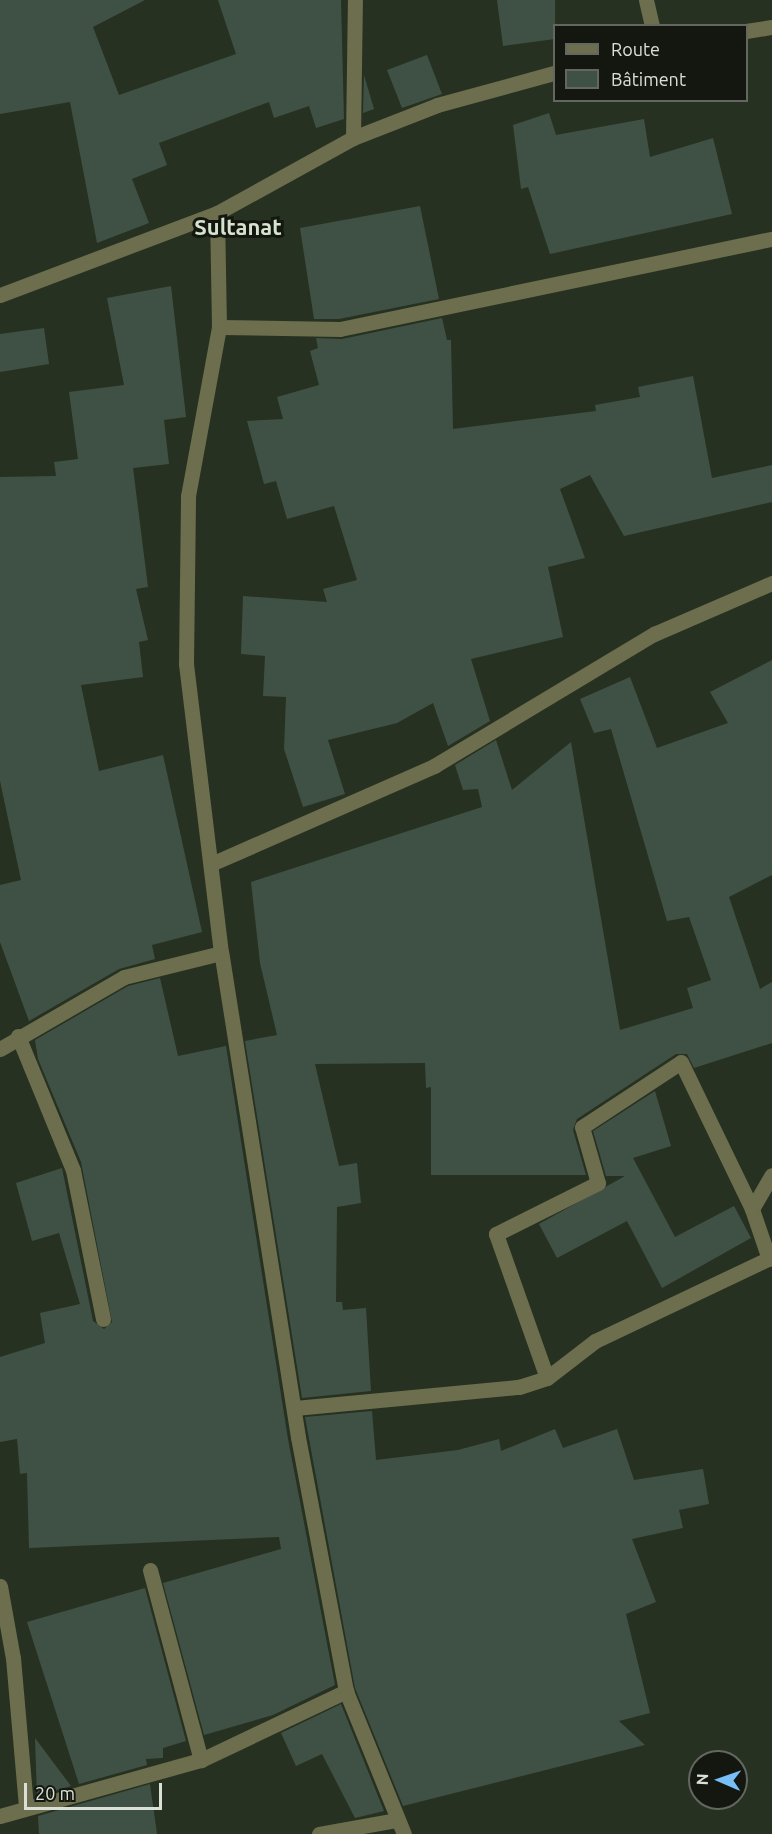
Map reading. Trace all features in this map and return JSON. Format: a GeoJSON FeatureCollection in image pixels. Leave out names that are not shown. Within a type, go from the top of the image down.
{"type":"FeatureCollection","features":[{"type":"Feature","properties":{"kind":"street"},"geometry":{"type":"LineString","coordinates":[[353,138],[355,0]]}},
{"type":"Feature","properties":{"kind":"street"},"geometry":{"type":"LineString","coordinates":[[646,0],[652,24]]}},
{"type":"Feature","properties":{"kind":"street"},"geometry":{"type":"LineString","coordinates":[[748,31],[772,27]]}},
{"type":"Feature","properties":{"kind":"street"},"geometry":{"type":"LineString","coordinates":[[0,295],[217,213],[353,138],[437,105],[553,74]]}},
{"type":"Feature","properties":{"kind":"street"},"geometry":{"type":"LineString","coordinates":[[217,213],[219,327],[188,496],[186,664],[221,953],[295,1408],[346,1691],[400,1827],[319,1834]]}},
{"type":"Feature","properties":{"kind":"street"},"geometry":{"type":"LineString","coordinates":[[219,327],[340,329],[539,283],[772,238]]}},
{"type":"Feature","properties":{"kind":"street"},"geometry":{"type":"LineString","coordinates":[[211,864],[434,766],[654,634],[772,583]]}},
{"type":"Feature","properties":{"kind":"street"},"geometry":{"type":"LineString","coordinates":[[0,1049],[18,1036],[124,977],[221,953]]}},
{"type":"Feature","properties":{"kind":"street"},"geometry":{"type":"LineString","coordinates":[[18,1036],[73,1170],[104,1318]]}},
{"type":"Feature","properties":{"kind":"street"},"geometry":{"type":"LineString","coordinates":[[295,1408],[519,1386],[548,1378],[595,1341],[770,1258],[752,1209],[681,1062],[582,1126],[598,1183],[496,1234],[548,1378]]}},
{"type":"Feature","properties":{"kind":"street"},"geometry":{"type":"LineString","coordinates":[[752,1209],[772,1175]]}},
{"type":"Feature","properties":{"kind":"street"},"geometry":{"type":"LineString","coordinates":[[150,1570],[201,1760]]}},
{"type":"Feature","properties":{"kind":"street"},"geometry":{"type":"LineString","coordinates":[[0,1586],[13,1658],[26,1806]]}},
{"type":"Feature","properties":{"kind":"street"},"geometry":{"type":"LineString","coordinates":[[0,1816],[26,1806],[201,1760],[346,1691]]}},
{"type":"Feature","properties":{"kind":"building"},"geometry":{"type":"Polygon","coordinates":[[[0,0],[145,0],[93,27],[119,95],[236,54],[218,0],[341,0],[344,119],[316,128],[309,106],[274,118],[269,102],[159,143],[167,165],[132,179],[149,223],[97,243],[70,102],[0,114],[0,0]]]}},
{"type":"Feature","properties":{"kind":"building"},"geometry":{"type":"Polygon","coordinates":[[[497,0],[555,0],[553,39],[503,46],[497,0]]]}},
{"type":"Feature","properties":{"kind":"building"},"geometry":{"type":"Polygon","coordinates":[[[427,55],[442,94],[402,108],[387,70],[427,55]]]}},
{"type":"Feature","properties":{"kind":"building"},"geometry":{"type":"Polygon","coordinates":[[[364,75],[374,109],[363,113],[364,75]]]}},
{"type":"Feature","properties":{"kind":"building"},"geometry":{"type":"Polygon","coordinates":[[[549,113],[556,135],[644,119],[650,157],[713,138],[732,214],[550,254],[528,187],[521,189],[513,125],[549,113]]]}},
{"type":"Feature","properties":{"kind":"building"},"geometry":{"type":"Polygon","coordinates":[[[420,206],[439,299],[339,319],[314,319],[300,228],[420,206]]]}},
{"type":"Feature","properties":{"kind":"building"},"geometry":{"type":"Polygon","coordinates":[[[171,286],[186,417],[164,420],[169,464],[133,468],[148,587],[136,589],[148,640],[139,642],[143,677],[81,685],[99,771],[163,755],[202,932],[152,945],[155,959],[119,969],[29,1021],[0,942],[0,885],[21,880],[0,781],[0,477],[56,476],[54,462],[78,459],[69,392],[124,385],[107,298],[171,286]]]}},
{"type":"Feature","properties":{"kind":"building"},"geometry":{"type":"Polygon","coordinates":[[[442,318],[447,340],[451,340],[453,429],[596,411],[595,405],[640,397],[638,387],[693,376],[712,478],[772,465],[772,502],[624,536],[590,475],[560,489],[585,558],[548,567],[563,637],[471,659],[490,721],[448,746],[433,703],[397,723],[328,740],[345,794],[303,807],[284,749],[286,697],[263,696],[265,656],[241,654],[243,596],[327,602],[323,589],[357,580],[334,506],[287,519],[276,481],[264,484],[247,421],[283,419],[277,397],[319,385],[310,351],[318,348],[316,338],[342,339],[442,318]]]}},
{"type":"Feature","properties":{"kind":"building"},"geometry":{"type":"Polygon","coordinates":[[[44,328],[49,364],[0,372],[0,334],[44,328]]]}},
{"type":"Feature","properties":{"kind":"building"},"geometry":{"type":"Polygon","coordinates":[[[772,660],[772,875],[729,897],[760,989],[772,982],[772,1043],[694,1068],[687,1054],[676,1054],[577,1119],[573,1130],[586,1175],[431,1175],[431,1087],[426,1088],[425,1063],[315,1064],[339,1166],[357,1163],[361,1203],[337,1207],[336,1302],[342,1302],[343,1310],[366,1308],[371,1391],[302,1398],[245,1041],[277,1035],[260,963],[251,882],[482,807],[478,789],[463,790],[455,765],[496,740],[512,790],[571,742],[620,1030],[693,1008],[687,988],[711,980],[689,917],[667,921],[611,729],[594,733],[580,699],[630,677],[657,748],[728,723],[710,692],[772,660]]]}},
{"type":"Feature","properties":{"kind":"building"},"geometry":{"type":"Polygon","coordinates":[[[160,978],[178,1056],[226,1046],[288,1439],[335,1685],[273,1715],[204,1735],[163,1583],[281,1549],[279,1537],[29,1548],[27,1473],[20,1474],[17,1439],[0,1442],[0,1357],[45,1343],[40,1313],[80,1304],[59,1233],[32,1241],[16,1183],[62,1168],[93,1321],[104,1329],[112,1322],[81,1162],[38,1059],[35,1040],[128,986],[160,978]]]}},
{"type":"Feature","properties":{"kind":"building"},"geometry":{"type":"Polygon","coordinates":[[[655,1091],[671,1146],[633,1158],[675,1237],[734,1206],[751,1238],[662,1288],[627,1221],[557,1258],[539,1224],[625,1176],[606,1176],[593,1131],[655,1091]]]}},
{"type":"Feature","properties":{"kind":"building"},"geometry":{"type":"Polygon","coordinates":[[[372,1411],[376,1460],[458,1450],[499,1439],[501,1451],[555,1429],[563,1448],[617,1429],[634,1480],[703,1469],[709,1504],[679,1510],[683,1528],[632,1539],[656,1602],[626,1614],[650,1713],[619,1721],[645,1745],[403,1806],[355,1688],[305,1417],[372,1411]]]}},
{"type":"Feature","properties":{"kind":"building"},"geometry":{"type":"Polygon","coordinates":[[[145,1588],[186,1741],[163,1748],[163,1758],[146,1759],[147,1765],[79,1784],[27,1622],[145,1588]]]}},
{"type":"Feature","properties":{"kind":"building"},"geometry":{"type":"Polygon","coordinates":[[[341,1704],[384,1811],[355,1818],[322,1754],[296,1766],[281,1733],[341,1704]]]}},
{"type":"Feature","properties":{"kind":"building"},"geometry":{"type":"Polygon","coordinates":[[[35,1738],[71,1786],[37,1796],[35,1738]]]}},
{"type":"Feature","properties":{"kind":"building"},"geometry":{"type":"Polygon","coordinates":[[[150,1784],[157,1834],[39,1834],[38,1816],[150,1784]]]}},
{"type":"Feature","properties":{"kind":"district","name":"Sultanat"},"geometry":{"type":"Point","coordinates":[238,227]}}]}
